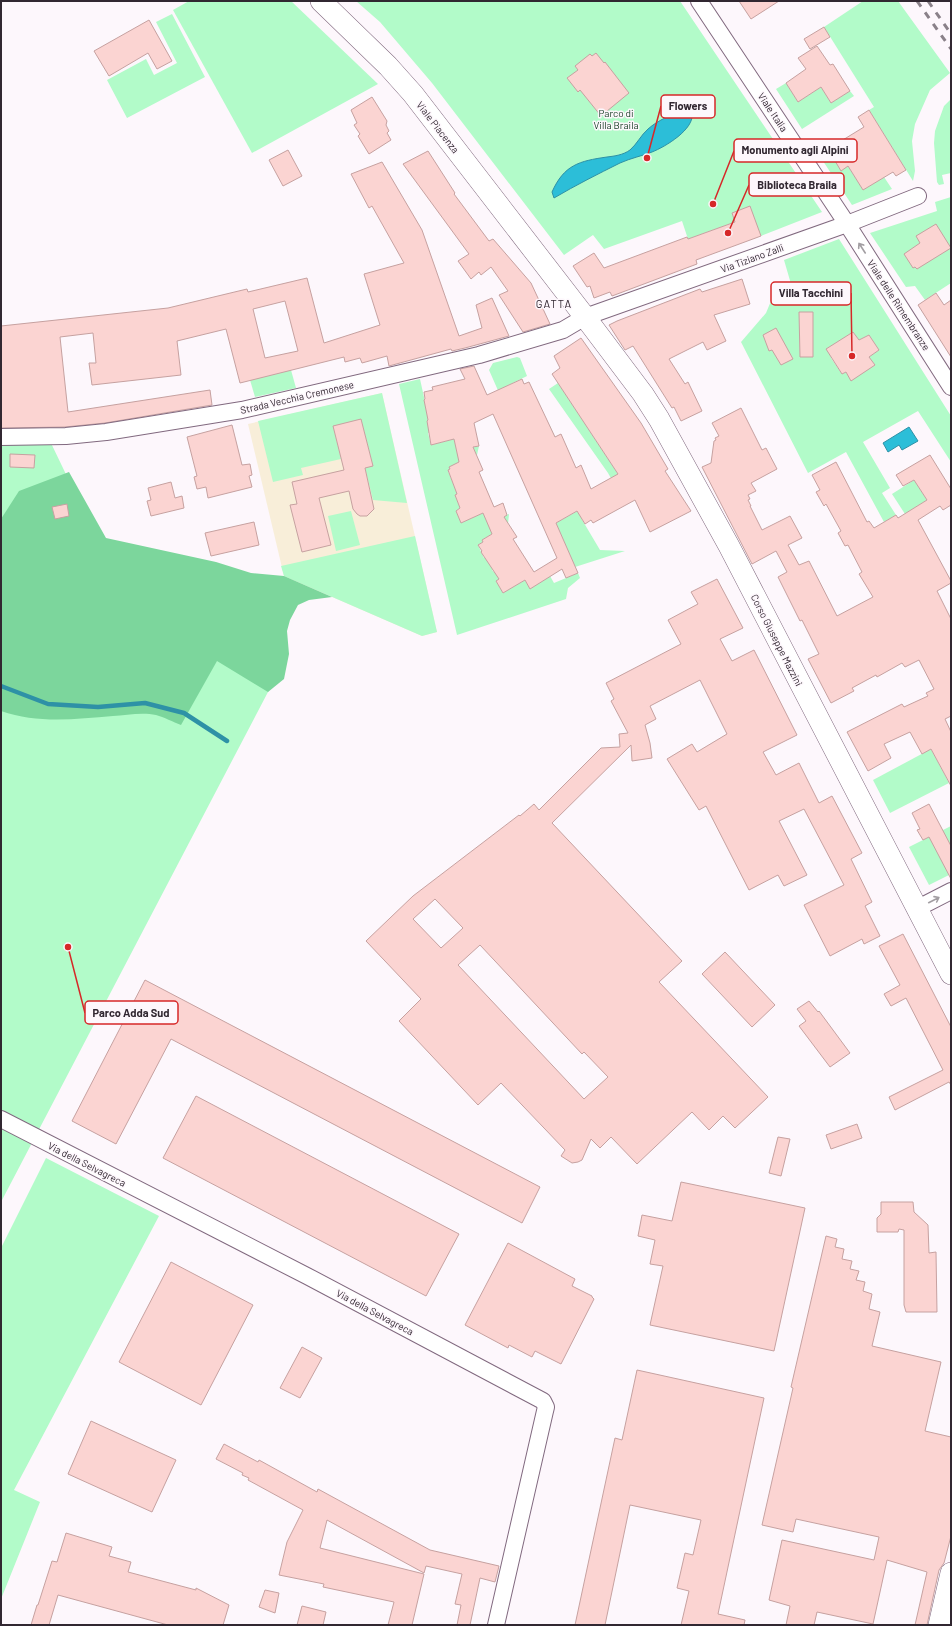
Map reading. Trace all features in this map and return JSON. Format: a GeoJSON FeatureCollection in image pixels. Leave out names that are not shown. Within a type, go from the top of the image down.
{"type":"FeatureCollection","features":[{"type":"Feature","properties":{"kind":"street","name":"Viale Piacenza"},"geometry":{"type":"LineString","coordinates":[[321,1],[388,66],[413,94],[585,317]]}},
{"type":"Feature","properties":{"kind":"street","name":"Viale Italia"},"geometry":{"type":"LineString","coordinates":[[699,1],[847,224]]}},
{"type":"Feature","properties":{"kind":"street","name":"Via Tiziano Zalli"},"geometry":{"type":"LineString","coordinates":[[585,317],[847,224],[918,196]]}},
{"type":"Feature","properties":{"kind":"street","name":"Viale delle Rimembranze"},"geometry":{"type":"LineString","coordinates":[[847,224],[951,387]]}},
{"type":"Feature","properties":{"kind":"street","name":"Strada Vecchia Cremonese"},"geometry":{"type":"LineString","coordinates":[[1,437],[66,436],[106,432],[242,410],[479,355],[563,330],[585,317]]}},
{"type":"Feature","properties":{"kind":"street","name":"Corso Giuseppe Mazzini"},"geometry":{"type":"LineString","coordinates":[[585,317],[643,394],[673,444],[729,546],[951,974]]}},
{"type":"Feature","properties":{"kind":"street"},"geometry":{"type":"LineString","coordinates":[[916,908],[951,891]]}},
{"type":"Feature","properties":{"kind":"street","name":"Via della Selvagreca"},"geometry":{"type":"LineString","coordinates":[[1,1120],[300,1273],[543,1401],[546,1407],[496,1625]]}},
{"type":"Feature","properties":{"kind":"street"},"geometry":{"type":"LineString","coordinates":[[939,1625],[951,1573]]}},
{"type":"Feature","properties":{"kind":"shaded area"},"geometry":{"type":"Polygon","coordinates":[[[382,393],[437,632],[422,636],[284,576],[248,424],[382,393]]]}},
{"type":"Feature","properties":{"kind":"green space"},"geometry":{"type":"Polygon","coordinates":[[[189,1],[291,1],[378,84],[252,153],[173,10],[189,1]]]}},
{"type":"Feature","properties":{"kind":"green space","name":"Parco di Villa Braila"},"geometry":{"type":"Polygon","coordinates":[[[356,1],[680,1],[822,212],[761,236],[749,207],[732,213],[735,222],[688,239],[682,221],[604,249],[593,235],[564,255],[432,83],[380,22],[356,1]]]}},
{"type":"Feature","properties":{"kind":"green space"},"geometry":{"type":"Polygon","coordinates":[[[863,1],[898,1],[950,73],[930,90],[915,124],[912,141],[915,171],[913,181],[869,110],[874,107],[824,27],[863,1]]]}},
{"type":"Feature","properties":{"kind":"green space"},"geometry":{"type":"Polygon","coordinates":[[[172,14],[205,77],[127,118],[107,80],[146,59],[154,75],[177,63],[156,22],[172,14]]]}},
{"type":"Feature","properties":{"kind":"green space"},"geometry":{"type":"Polygon","coordinates":[[[786,83],[798,102],[821,87],[831,103],[850,91],[854,96],[802,129],[776,89],[786,83]]]}},
{"type":"Feature","properties":{"kind":"green space"},"geometry":{"type":"Polygon","coordinates":[[[951,99],[951,173],[942,175],[944,184],[939,185],[937,182],[934,143],[935,131],[944,106],[951,99]]]}},
{"type":"Feature","properties":{"kind":"green space"},"geometry":{"type":"Polygon","coordinates":[[[828,149],[841,170],[848,166],[863,190],[884,177],[892,189],[852,205],[819,155],[828,149]]]}},
{"type":"Feature","properties":{"kind":"green space"},"geometry":{"type":"Polygon","coordinates":[[[951,197],[951,283],[925,300],[915,286],[906,287],[870,233],[937,211],[935,202],[951,197]]]}},
{"type":"Feature","properties":{"kind":"green space"},"geometry":{"type":"Polygon","coordinates":[[[839,239],[951,416],[951,462],[918,411],[863,442],[890,488],[882,493],[896,515],[884,522],[846,452],[808,473],[741,342],[766,313],[776,289],[791,284],[784,260],[839,239]],[[799,312],[800,357],[813,357],[813,312],[799,312]],[[853,332],[830,347],[831,358],[842,374],[846,372],[851,380],[875,365],[869,357],[879,350],[869,335],[859,340],[853,332]]]}},
{"type":"Feature","properties":{"kind":"green space"},"geometry":{"type":"Polygon","coordinates":[[[517,357],[520,358],[527,376],[507,386],[541,431],[550,426],[555,437],[544,495],[489,370],[493,363],[517,357]]]}},
{"type":"Feature","properties":{"kind":"green space"},"geometry":{"type":"Polygon","coordinates":[[[291,370],[296,388],[255,397],[250,380],[291,370]]]}},
{"type":"Feature","properties":{"kind":"green space"},"geometry":{"type":"Polygon","coordinates":[[[420,379],[429,420],[427,421],[432,432],[428,433],[431,445],[454,439],[457,451],[479,446],[477,455],[449,467],[450,469],[448,471],[455,488],[461,492],[455,495],[460,508],[456,511],[461,523],[483,513],[488,523],[509,514],[508,524],[482,540],[483,542],[478,545],[484,558],[489,555],[496,567],[492,570],[494,572],[496,571],[501,578],[496,581],[503,593],[525,580],[530,589],[550,576],[554,583],[578,573],[580,578],[568,588],[566,599],[457,635],[399,384],[420,379]]]}},
{"type":"Feature","properties":{"kind":"green space"},"geometry":{"type":"Polygon","coordinates":[[[558,383],[629,491],[581,518],[600,550],[625,551],[575,567],[556,523],[617,489],[608,473],[549,389],[558,383]]]}},
{"type":"Feature","properties":{"kind":"green space"},"geometry":{"type":"Polygon","coordinates":[[[382,393],[407,503],[373,500],[365,468],[373,466],[361,419],[333,426],[341,459],[301,468],[303,475],[273,482],[258,421],[382,393]]]}},
{"type":"Feature","properties":{"kind":"green space"},"geometry":{"type":"Polygon","coordinates":[[[1,441],[50,441],[99,543],[279,671],[1,1202],[1,441]]]}},
{"type":"Feature","properties":{"kind":"green space"},"geometry":{"type":"Polygon","coordinates":[[[69,472],[106,538],[216,562],[251,573],[284,576],[332,597],[309,600],[298,605],[290,620],[287,631],[289,654],[284,679],[268,692],[217,661],[181,725],[151,714],[57,720],[29,718],[1,711],[1,519],[19,491],[69,472]]]}},
{"type":"Feature","properties":{"kind":"green space"},"geometry":{"type":"Polygon","coordinates":[[[914,480],[927,500],[905,514],[892,494],[914,480]]]}},
{"type":"Feature","properties":{"kind":"green space"},"geometry":{"type":"Polygon","coordinates":[[[351,511],[360,545],[336,551],[328,516],[351,511]]]}},
{"type":"Feature","properties":{"kind":"green space"},"geometry":{"type":"Polygon","coordinates":[[[415,536],[437,632],[422,636],[284,576],[281,566],[415,536]]]}},
{"type":"Feature","properties":{"kind":"green space"},"geometry":{"type":"Polygon","coordinates":[[[931,749],[949,783],[890,813],[873,780],[931,749]]]}},
{"type":"Feature","properties":{"kind":"green space"},"geometry":{"type":"Polygon","coordinates":[[[951,826],[951,874],[929,885],[909,847],[951,826]]]}},
{"type":"Feature","properties":{"kind":"green space"},"geometry":{"type":"Polygon","coordinates":[[[46,1158],[159,1216],[14,1490],[40,1502],[1,1599],[1,1248],[46,1158]]]}},
{"type":"Feature","properties":{"kind":"water"},"geometry":{"type":"Polygon","coordinates":[[[685,109],[692,113],[692,119],[684,131],[671,142],[652,152],[620,163],[554,198],[552,192],[567,170],[588,160],[616,156],[627,152],[646,131],[656,123],[685,109]]]}},
{"type":"Feature","properties":{"kind":"water"},"geometry":{"type":"Polygon","coordinates":[[[909,427],[918,441],[902,450],[899,445],[888,452],[883,443],[909,427]]]}},
{"type":"Feature","properties":{"kind":"building"},"geometry":{"type":"Polygon","coordinates":[[[739,1],[779,1],[751,19],[739,1]]]}},
{"type":"Feature","properties":{"kind":"building"},"geometry":{"type":"Polygon","coordinates":[[[149,20],[172,61],[157,69],[148,53],[109,76],[94,51],[149,20]]]}},
{"type":"Feature","properties":{"kind":"building"},"geometry":{"type":"Polygon","coordinates":[[[824,27],[830,37],[810,49],[804,39],[824,27]]]}},
{"type":"Feature","properties":{"kind":"building"},"geometry":{"type":"Polygon","coordinates":[[[817,46],[830,65],[833,64],[850,91],[831,103],[821,87],[798,102],[786,83],[806,69],[798,58],[817,46]]]}},
{"type":"Feature","properties":{"kind":"building"},"geometry":{"type":"Polygon","coordinates":[[[596,53],[604,63],[605,62],[629,93],[601,116],[580,90],[578,92],[567,78],[578,70],[575,66],[590,54],[592,56],[596,53]]]}},
{"type":"Feature","properties":{"kind":"building"},"geometry":{"type":"Polygon","coordinates":[[[372,97],[387,121],[386,125],[389,131],[387,133],[391,140],[369,154],[358,136],[360,134],[354,125],[357,123],[351,110],[372,97]]]}},
{"type":"Feature","properties":{"kind":"building"},"geometry":{"type":"Polygon","coordinates":[[[869,110],[906,170],[896,176],[893,172],[863,190],[848,166],[841,171],[828,149],[864,127],[858,117],[869,110]]]}},
{"type":"Feature","properties":{"kind":"building"},"geometry":{"type":"Polygon","coordinates":[[[288,150],[302,176],[283,186],[269,160],[288,150]]]}},
{"type":"Feature","properties":{"kind":"building"},"geometry":{"type":"Polygon","coordinates":[[[428,151],[455,193],[454,194],[489,241],[493,239],[531,283],[550,324],[523,332],[499,295],[508,291],[491,267],[481,275],[479,272],[471,279],[458,261],[469,254],[403,164],[428,151]]]}},
{"type":"Feature","properties":{"kind":"building"},"geometry":{"type":"Polygon","coordinates":[[[382,162],[422,230],[459,336],[482,328],[476,305],[492,298],[509,336],[452,351],[451,349],[389,366],[387,356],[362,363],[360,358],[345,362],[344,357],[240,383],[226,329],[177,341],[181,375],[92,385],[89,363],[96,363],[93,333],[60,337],[68,412],[210,390],[212,405],[105,423],[65,427],[1,428],[1,326],[168,308],[247,289],[248,292],[307,278],[324,343],[380,325],[364,274],[404,263],[372,206],[369,208],[351,174],[382,162]],[[285,301],[253,309],[265,358],[298,351],[285,301]]]}},
{"type":"Feature","properties":{"kind":"building"},"geometry":{"type":"Polygon","coordinates":[[[750,206],[761,236],[696,260],[697,264],[612,296],[610,292],[594,298],[590,286],[587,287],[573,266],[594,253],[604,268],[687,237],[688,239],[735,222],[732,213],[750,206]]]}},
{"type":"Feature","properties":{"kind":"building"},"geometry":{"type":"Polygon","coordinates":[[[936,224],[951,248],[917,269],[915,267],[913,268],[904,254],[920,243],[916,236],[936,224]]]}},
{"type":"Feature","properties":{"kind":"building"},"geometry":{"type":"Polygon","coordinates":[[[742,279],[750,304],[714,315],[726,341],[707,350],[703,342],[669,359],[685,384],[688,382],[702,411],[681,421],[674,407],[672,408],[633,346],[625,350],[609,325],[700,289],[702,292],[742,279]]]}},
{"type":"Feature","properties":{"kind":"building"},"geometry":{"type":"Polygon","coordinates":[[[936,293],[944,305],[951,300],[951,357],[918,305],[936,293]]]}},
{"type":"Feature","properties":{"kind":"building"},"geometry":{"type":"Polygon","coordinates":[[[799,312],[813,312],[813,357],[800,357],[799,312]]]}},
{"type":"Feature","properties":{"kind":"building"},"geometry":{"type":"Polygon","coordinates":[[[776,328],[793,359],[781,365],[772,350],[769,351],[763,335],[776,328]]]}},
{"type":"Feature","properties":{"kind":"building"},"geometry":{"type":"Polygon","coordinates":[[[853,332],[859,340],[869,335],[879,350],[869,357],[875,365],[851,381],[846,372],[842,374],[826,349],[853,332]]]}},
{"type":"Feature","properties":{"kind":"building"},"geometry":{"type":"Polygon","coordinates":[[[581,338],[641,423],[668,469],[665,471],[691,511],[650,532],[635,500],[593,523],[591,520],[585,524],[577,511],[556,523],[578,573],[566,578],[562,569],[530,589],[525,580],[503,593],[496,581],[499,579],[478,545],[483,542],[482,540],[492,534],[483,513],[461,523],[456,511],[460,508],[455,495],[457,494],[448,470],[450,469],[449,467],[459,462],[454,439],[431,445],[424,392],[433,390],[432,387],[465,379],[460,369],[474,366],[487,395],[522,379],[524,384],[529,382],[555,437],[561,434],[576,468],[581,465],[591,489],[618,474],[552,374],[560,368],[554,356],[581,338]],[[493,414],[474,423],[479,446],[473,447],[483,470],[479,472],[494,507],[503,503],[507,515],[504,517],[517,537],[513,539],[534,572],[557,558],[493,414]]]}},
{"type":"Feature","properties":{"kind":"building"},"geometry":{"type":"Polygon","coordinates":[[[741,408],[762,450],[766,448],[777,469],[751,483],[756,491],[748,495],[750,499],[748,500],[750,506],[762,530],[790,516],[802,538],[788,545],[799,565],[809,561],[837,616],[873,597],[859,574],[862,572],[848,545],[845,546],[838,533],[841,531],[826,504],[824,506],[816,492],[820,490],[812,475],[836,462],[867,522],[869,521],[874,528],[896,515],[898,518],[927,500],[914,480],[903,486],[896,475],[930,455],[951,489],[951,505],[943,510],[940,506],[918,520],[951,581],[951,583],[937,591],[951,619],[951,716],[945,719],[951,732],[951,786],[931,749],[922,754],[910,732],[884,744],[891,758],[868,771],[847,732],[902,704],[904,707],[928,696],[926,693],[934,689],[919,660],[905,667],[902,663],[877,677],[876,675],[852,688],[854,691],[831,703],[808,659],[819,654],[802,620],[800,621],[778,577],[787,572],[776,551],[752,564],[702,467],[711,463],[714,441],[716,440],[715,438],[719,436],[712,423],[741,408]]]}},
{"type":"Feature","properties":{"kind":"building"},"geometry":{"type":"Polygon","coordinates":[[[361,419],[373,466],[365,468],[374,509],[367,516],[360,516],[357,514],[353,509],[349,491],[319,498],[331,545],[302,552],[290,505],[297,504],[292,482],[344,470],[333,426],[361,419]]]}},
{"type":"Feature","properties":{"kind":"building"},"geometry":{"type":"Polygon","coordinates":[[[232,425],[242,465],[250,464],[252,475],[249,476],[252,487],[208,498],[206,487],[197,489],[194,477],[197,476],[187,437],[232,425]]]}},
{"type":"Feature","properties":{"kind":"building"},"geometry":{"type":"Polygon","coordinates":[[[10,454],[35,455],[34,468],[10,467],[10,454]]]}},
{"type":"Feature","properties":{"kind":"building"},"geometry":{"type":"Polygon","coordinates":[[[171,482],[175,498],[182,496],[184,508],[151,516],[147,501],[151,500],[148,488],[171,482]]]}},
{"type":"Feature","properties":{"kind":"building"},"geometry":{"type":"Polygon","coordinates":[[[67,504],[69,516],[55,519],[52,507],[67,504]]]}},
{"type":"Feature","properties":{"kind":"building"},"geometry":{"type":"Polygon","coordinates":[[[254,522],[259,545],[211,556],[205,533],[254,522]]]}},
{"type":"Feature","properties":{"kind":"building"},"geometry":{"type":"Polygon","coordinates":[[[717,579],[743,628],[720,639],[732,661],[754,650],[797,735],[763,752],[776,775],[799,763],[819,803],[832,796],[862,853],[851,859],[872,902],[865,906],[880,936],[864,944],[862,939],[830,956],[804,905],[844,885],[804,809],[779,821],[807,875],[784,886],[778,875],[749,890],[706,806],[699,810],[667,759],[692,744],[697,752],[727,734],[700,680],[650,706],[656,719],[645,725],[652,758],[632,761],[631,745],[552,823],[682,961],[659,982],[768,1097],[735,1128],[723,1116],[709,1130],[692,1112],[637,1164],[611,1137],[600,1148],[591,1139],[582,1160],[572,1163],[561,1156],[565,1150],[501,1083],[478,1105],[399,1021],[421,999],[366,941],[413,896],[519,815],[520,816],[534,804],[539,810],[601,748],[620,747],[619,734],[628,733],[611,701],[614,699],[606,683],[681,644],[668,620],[698,604],[691,592],[717,579]],[[435,899],[413,919],[441,948],[463,928],[435,899]],[[480,945],[458,965],[584,1099],[608,1077],[584,1052],[582,1054],[480,945]]]}},
{"type":"Feature","properties":{"kind":"building"},"geometry":{"type":"Polygon","coordinates":[[[929,804],[951,846],[951,879],[929,837],[923,840],[917,830],[920,829],[912,813],[929,804]]]}},
{"type":"Feature","properties":{"kind":"building"},"geometry":{"type":"Polygon","coordinates":[[[903,934],[951,1027],[951,1085],[949,1082],[895,1110],[889,1097],[943,1070],[906,998],[891,1006],[884,994],[900,985],[879,946],[903,934]]]}},
{"type":"Feature","properties":{"kind":"building"},"geometry":{"type":"Polygon","coordinates":[[[725,952],[775,1005],[752,1027],[702,974],[725,952]]]}},
{"type":"Feature","properties":{"kind":"building"},"geometry":{"type":"Polygon","coordinates":[[[145,980],[540,1187],[522,1223],[171,1039],[116,1144],[72,1121],[145,980]]]}},
{"type":"Feature","properties":{"kind":"building"},"geometry":{"type":"Polygon","coordinates":[[[809,1001],[818,1012],[819,1011],[850,1053],[830,1067],[799,1026],[806,1021],[797,1009],[809,1001]]]}},
{"type":"Feature","properties":{"kind":"building"},"geometry":{"type":"Polygon","coordinates":[[[196,1096],[459,1234],[426,1296],[163,1158],[196,1096]]]}},
{"type":"Feature","properties":{"kind":"building"},"geometry":{"type":"Polygon","coordinates":[[[857,1124],[862,1138],[831,1149],[826,1135],[857,1124]]]}},
{"type":"Feature","properties":{"kind":"building"},"geometry":{"type":"Polygon","coordinates":[[[778,1137],[790,1139],[781,1176],[769,1173],[778,1137]]]}},
{"type":"Feature","properties":{"kind":"building"},"geometry":{"type":"Polygon","coordinates":[[[681,1182],[805,1208],[774,1351],[650,1325],[663,1266],[650,1264],[655,1240],[638,1236],[642,1215],[672,1221],[681,1182]]]}},
{"type":"Feature","properties":{"kind":"building"},"geometry":{"type":"Polygon","coordinates":[[[881,1202],[913,1202],[914,1212],[928,1225],[929,1253],[936,1252],[937,1312],[906,1312],[904,1305],[904,1230],[899,1229],[898,1232],[877,1232],[877,1218],[881,1214],[881,1202]]]}},
{"type":"Feature","properties":{"kind":"building"},"geometry":{"type":"Polygon","coordinates":[[[826,1236],[837,1239],[835,1247],[844,1249],[842,1259],[852,1261],[850,1269],[859,1271],[856,1280],[865,1282],[863,1291],[872,1294],[869,1309],[880,1312],[872,1346],[941,1362],[925,1431],[951,1437],[951,1536],[944,1563],[939,1570],[927,1625],[915,1625],[927,1572],[887,1560],[873,1624],[817,1612],[814,1625],[786,1625],[790,1606],[769,1600],[782,1540],[874,1560],[879,1537],[796,1519],[793,1532],[762,1525],[793,1388],[791,1387],[826,1236]]]}},
{"type":"Feature","properties":{"kind":"building"},"geometry":{"type":"Polygon","coordinates":[[[508,1243],[575,1279],[572,1286],[592,1296],[594,1299],[561,1364],[535,1351],[532,1357],[509,1345],[508,1348],[465,1325],[508,1243]]]}},
{"type":"Feature","properties":{"kind":"building"},"geometry":{"type":"Polygon","coordinates":[[[171,1262],[253,1305],[201,1405],[119,1362],[171,1262]]]}},
{"type":"Feature","properties":{"kind":"building"},"geometry":{"type":"Polygon","coordinates":[[[302,1347],[322,1358],[300,1398],[280,1388],[302,1347]]]}},
{"type":"Feature","properties":{"kind":"building"},"geometry":{"type":"Polygon","coordinates":[[[637,1370],[764,1398],[718,1614],[745,1620],[744,1625],[681,1625],[689,1591],[677,1588],[685,1553],[693,1555],[701,1520],[630,1505],[605,1625],[575,1625],[615,1438],[622,1440],[637,1370]]]}},
{"type":"Feature","properties":{"kind":"building"},"geometry":{"type":"Polygon","coordinates":[[[91,1421],[176,1460],[152,1512],[68,1474],[91,1421]]]}},
{"type":"Feature","properties":{"kind":"building"},"geometry":{"type":"Polygon","coordinates":[[[224,1444],[258,1462],[259,1460],[317,1492],[318,1489],[430,1550],[499,1566],[495,1582],[480,1578],[470,1625],[457,1625],[461,1605],[455,1604],[462,1574],[426,1566],[424,1573],[327,1520],[320,1548],[424,1574],[412,1625],[388,1625],[394,1602],[323,1587],[324,1584],[279,1575],[287,1542],[303,1510],[248,1480],[249,1478],[242,1475],[243,1473],[216,1459],[224,1444]]]}},
{"type":"Feature","properties":{"kind":"building"},"geometry":{"type":"Polygon","coordinates":[[[66,1533],[112,1547],[109,1556],[131,1562],[128,1572],[196,1590],[196,1588],[229,1605],[223,1625],[168,1625],[58,1595],[49,1625],[31,1625],[52,1561],[57,1562],[66,1533]]]}},
{"type":"Feature","properties":{"kind":"building"},"geometry":{"type":"Polygon","coordinates":[[[265,1590],[279,1593],[275,1613],[259,1607],[265,1590]]]}},
{"type":"Feature","properties":{"kind":"building"},"geometry":{"type":"Polygon","coordinates":[[[302,1606],[326,1612],[323,1625],[297,1625],[302,1606]]]}},
{"type":"Feature","properties":{"kind":"waterway"},"geometry":{"type":"LineString","coordinates":[[1,686],[48,704],[98,707],[145,703],[184,713],[227,741]]}},
{"type":"Feature","properties":{"kind":"railway"},"geometry":{"type":"LineString","coordinates":[[917,1],[951,49]]}},
{"type":"Feature","properties":{"kind":"railway"},"geometry":{"type":"LineString","coordinates":[[928,1],[951,34]]}},
{"type":"Feature","properties":{"kind":"place","name":"Flowers"},"geometry":{"type":"Point","coordinates":[647,158]}},
{"type":"Feature","properties":{"kind":"place","name":"Monumento agli Alpini"},"geometry":{"type":"Point","coordinates":[713,204]}},
{"type":"Feature","properties":{"kind":"place","name":"Biblioteca Braila"},"geometry":{"type":"Point","coordinates":[728,233]}},
{"type":"Feature","properties":{"kind":"place","name":"Villa Tacchini"},"geometry":{"type":"Point","coordinates":[852,356]}},
{"type":"Feature","properties":{"kind":"place","name":"Parco Adda Sud"},"geometry":{"type":"Point","coordinates":[68,947]}},
{"type":"Feature","properties":{"kind":"district","name":"GATTA"},"geometry":{"type":"Point","coordinates":[554,304]}}]}
